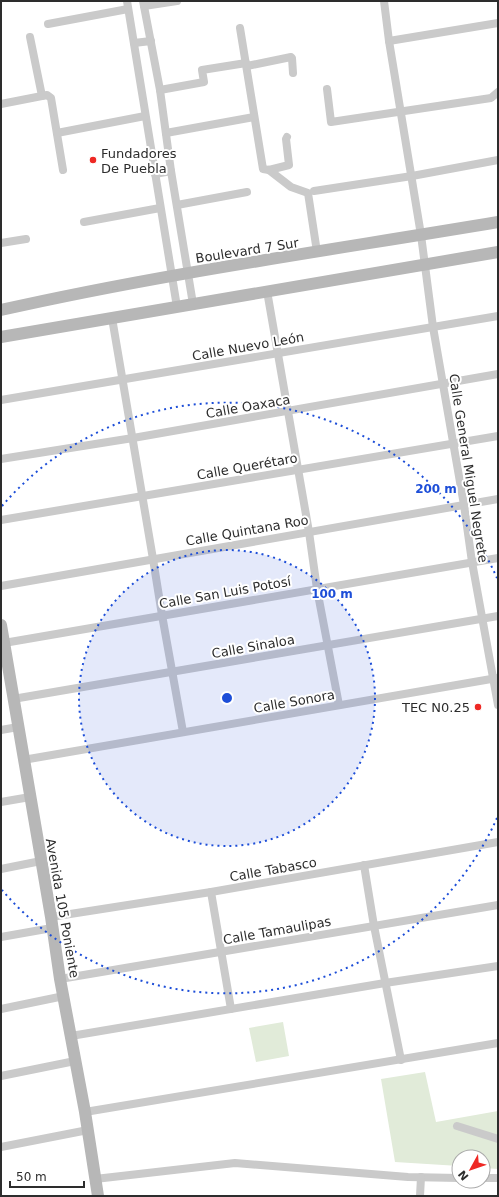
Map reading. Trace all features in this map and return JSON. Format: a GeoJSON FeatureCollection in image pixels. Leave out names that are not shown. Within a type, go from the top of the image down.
{"type":"FeatureCollection","features":[{"type":"Feature","properties":{"kind":"street"},"geometry":{"type":"LineString","coordinates":[[177,1],[144,4],[160,90],[176,205],[193,304]]}},
{"type":"Feature","properties":{"kind":"street","name":"Calle General Miguel Negrete"},"geometry":{"type":"LineString","coordinates":[[384,1],[389,41],[422,235],[443,384],[464,505],[472,562],[496,678],[498,705]]}},
{"type":"Feature","properties":{"kind":"street"},"geometry":{"type":"LineString","coordinates":[[48,24],[127,5],[177,307]]}},
{"type":"Feature","properties":{"kind":"street"},"geometry":{"type":"LineString","coordinates":[[389,41],[498,23]]}},
{"type":"Feature","properties":{"kind":"street"},"geometry":{"type":"LineString","coordinates":[[240,28],[254,117],[266,169],[290,187],[308,193],[317,252]]}},
{"type":"Feature","properties":{"kind":"street"},"geometry":{"type":"LineString","coordinates":[[30,37],[57,134],[63,170]]}},
{"type":"Feature","properties":{"kind":"street"},"geometry":{"type":"LineString","coordinates":[[134,43],[150,41]]}},
{"type":"Feature","properties":{"kind":"street"},"geometry":{"type":"LineString","coordinates":[[160,90],[204,82],[202,70],[246,65],[289,56],[292,58],[293,73]]}},
{"type":"Feature","properties":{"kind":"street"},"geometry":{"type":"LineString","coordinates":[[327,89],[332,122],[491,98],[498,92]]}},
{"type":"Feature","properties":{"kind":"street"},"geometry":{"type":"LineString","coordinates":[[1,104],[46,96]]}},
{"type":"Feature","properties":{"kind":"street"},"geometry":{"type":"LineString","coordinates":[[57,134],[145,116]]}},
{"type":"Feature","properties":{"kind":"street"},"geometry":{"type":"LineString","coordinates":[[166,133],[254,117]]}},
{"type":"Feature","properties":{"kind":"street"},"geometry":{"type":"LineString","coordinates":[[266,169],[288,165],[286,139],[288,137]]}},
{"type":"Feature","properties":{"kind":"street"},"geometry":{"type":"LineString","coordinates":[[314,191],[412,176],[498,160]]}},
{"type":"Feature","properties":{"kind":"street"},"geometry":{"type":"LineString","coordinates":[[155,174],[171,171]]}},
{"type":"Feature","properties":{"kind":"street"},"geometry":{"type":"LineString","coordinates":[[176,205],[247,192]]}},
{"type":"Feature","properties":{"kind":"street"},"geometry":{"type":"LineString","coordinates":[[84,222],[160,208]]}},
{"type":"Feature","properties":{"kind":"street","name":"Boulevard 7 Sur"},"geometry":{"type":"LineString","coordinates":[[1,310],[172,276],[498,222]]}},
{"type":"Feature","properties":{"kind":"street"},"geometry":{"type":"LineString","coordinates":[[1,243],[26,239]]}},
{"type":"Feature","properties":{"kind":"street"},"geometry":{"type":"LineString","coordinates":[[1,337],[498,252]]}},
{"type":"Feature","properties":{"kind":"street"},"geometry":{"type":"LineString","coordinates":[[267,291],[309,532],[317,589],[339,705]]}},
{"type":"Feature","properties":{"kind":"street","name":"Calle Nuevo León"},"geometry":{"type":"LineString","coordinates":[[1,400],[498,316]]}},
{"type":"Feature","properties":{"kind":"street"},"geometry":{"type":"LineString","coordinates":[[112,318],[183,732]]}},
{"type":"Feature","properties":{"kind":"street","name":"Calle Oaxaca"},"geometry":{"type":"LineString","coordinates":[[1,459],[133,438],[498,374]]}},
{"type":"Feature","properties":{"kind":"street","name":"Calle Querétaro"},"geometry":{"type":"LineString","coordinates":[[1,520],[498,436]]}},
{"type":"Feature","properties":{"kind":"street","name":"Calle Quintana Roo"},"geometry":{"type":"LineString","coordinates":[[1,586],[498,499]]}},
{"type":"Feature","properties":{"kind":"street","name":"Calle San Luis Potosí"},"geometry":{"type":"LineString","coordinates":[[4,643],[498,558]]}},
{"type":"Feature","properties":{"kind":"street","name":"Calle Sinaloa"},"geometry":{"type":"LineString","coordinates":[[13,699],[498,616]]}},
{"type":"Feature","properties":{"kind":"street","name":"Avenida 105 Poniente"},"geometry":{"type":"LineString","coordinates":[[1,625],[4,643],[4,658],[18,727],[60,979],[85,1112],[98,1196]]}},
{"type":"Feature","properties":{"kind":"street","name":"Calle Sonora"},"geometry":{"type":"LineString","coordinates":[[23,760],[496,678]]}},
{"type":"Feature","properties":{"kind":"street"},"geometry":{"type":"LineString","coordinates":[[1,730],[18,727]]}},
{"type":"Feature","properties":{"kind":"street"},"geometry":{"type":"LineString","coordinates":[[1,802],[30,797]]}},
{"type":"Feature","properties":{"kind":"street","name":"Calle Tabasco"},"geometry":{"type":"LineString","coordinates":[[51,923],[211,892],[498,842]]}},
{"type":"Feature","properties":{"kind":"street"},"geometry":{"type":"LineString","coordinates":[[1,869],[41,861]]}},
{"type":"Feature","properties":{"kind":"street"},"geometry":{"type":"LineString","coordinates":[[364,865],[374,926],[401,1060]]}},
{"type":"Feature","properties":{"kind":"street"},"geometry":{"type":"LineString","coordinates":[[211,892],[220,952],[231,1009]]}},
{"type":"Feature","properties":{"kind":"street","name":"Calle Tamaulipas"},"geometry":{"type":"LineString","coordinates":[[60,979],[498,905]]}},
{"type":"Feature","properties":{"kind":"street"},"geometry":{"type":"LineString","coordinates":[[1,937],[51,923]]}},
{"type":"Feature","properties":{"kind":"street"},"geometry":{"type":"LineString","coordinates":[[71,1036],[386,983],[498,966]]}},
{"type":"Feature","properties":{"kind":"street"},"geometry":{"type":"LineString","coordinates":[[1,1009],[64,996]]}},
{"type":"Feature","properties":{"kind":"street"},"geometry":{"type":"LineString","coordinates":[[85,1112],[498,1043]]}},
{"type":"Feature","properties":{"kind":"street"},"geometry":{"type":"LineString","coordinates":[[1,1076],[75,1061]]}},
{"type":"Feature","properties":{"kind":"street"},"geometry":{"type":"LineString","coordinates":[[457,1126],[498,1139]]}},
{"type":"Feature","properties":{"kind":"street"},"geometry":{"type":"LineString","coordinates":[[1,1147],[88,1130]]}},
{"type":"Feature","properties":{"kind":"street"},"geometry":{"type":"LineString","coordinates":[[95,1179],[235,1163],[421,1177],[451,1178]]}},
{"type":"Feature","properties":{"kind":"street"},"geometry":{"type":"LineString","coordinates":[[420,1196],[421,1177]]}},
{"type":"Feature","properties":{"kind":"green space"},"geometry":{"type":"Polygon","coordinates":[[[283,1022],[289,1056],[256,1062],[249,1028],[283,1022]]]}},
{"type":"Feature","properties":{"kind":"green space"},"geometry":{"type":"Polygon","coordinates":[[[425,1072],[436,1122],[498,1111],[498,1169],[491,1169],[491,1149],[451,1149],[451,1166],[395,1162],[381,1079],[425,1072]]]}},
{"type":"Feature","properties":{"kind":"place","name":"Fundadores De Puebla"},"geometry":{"type":"Point","coordinates":[93,160]}},
{"type":"Feature","properties":{"kind":"place","name":"TEC N0.25"},"geometry":{"type":"Point","coordinates":[478,707]}}]}
